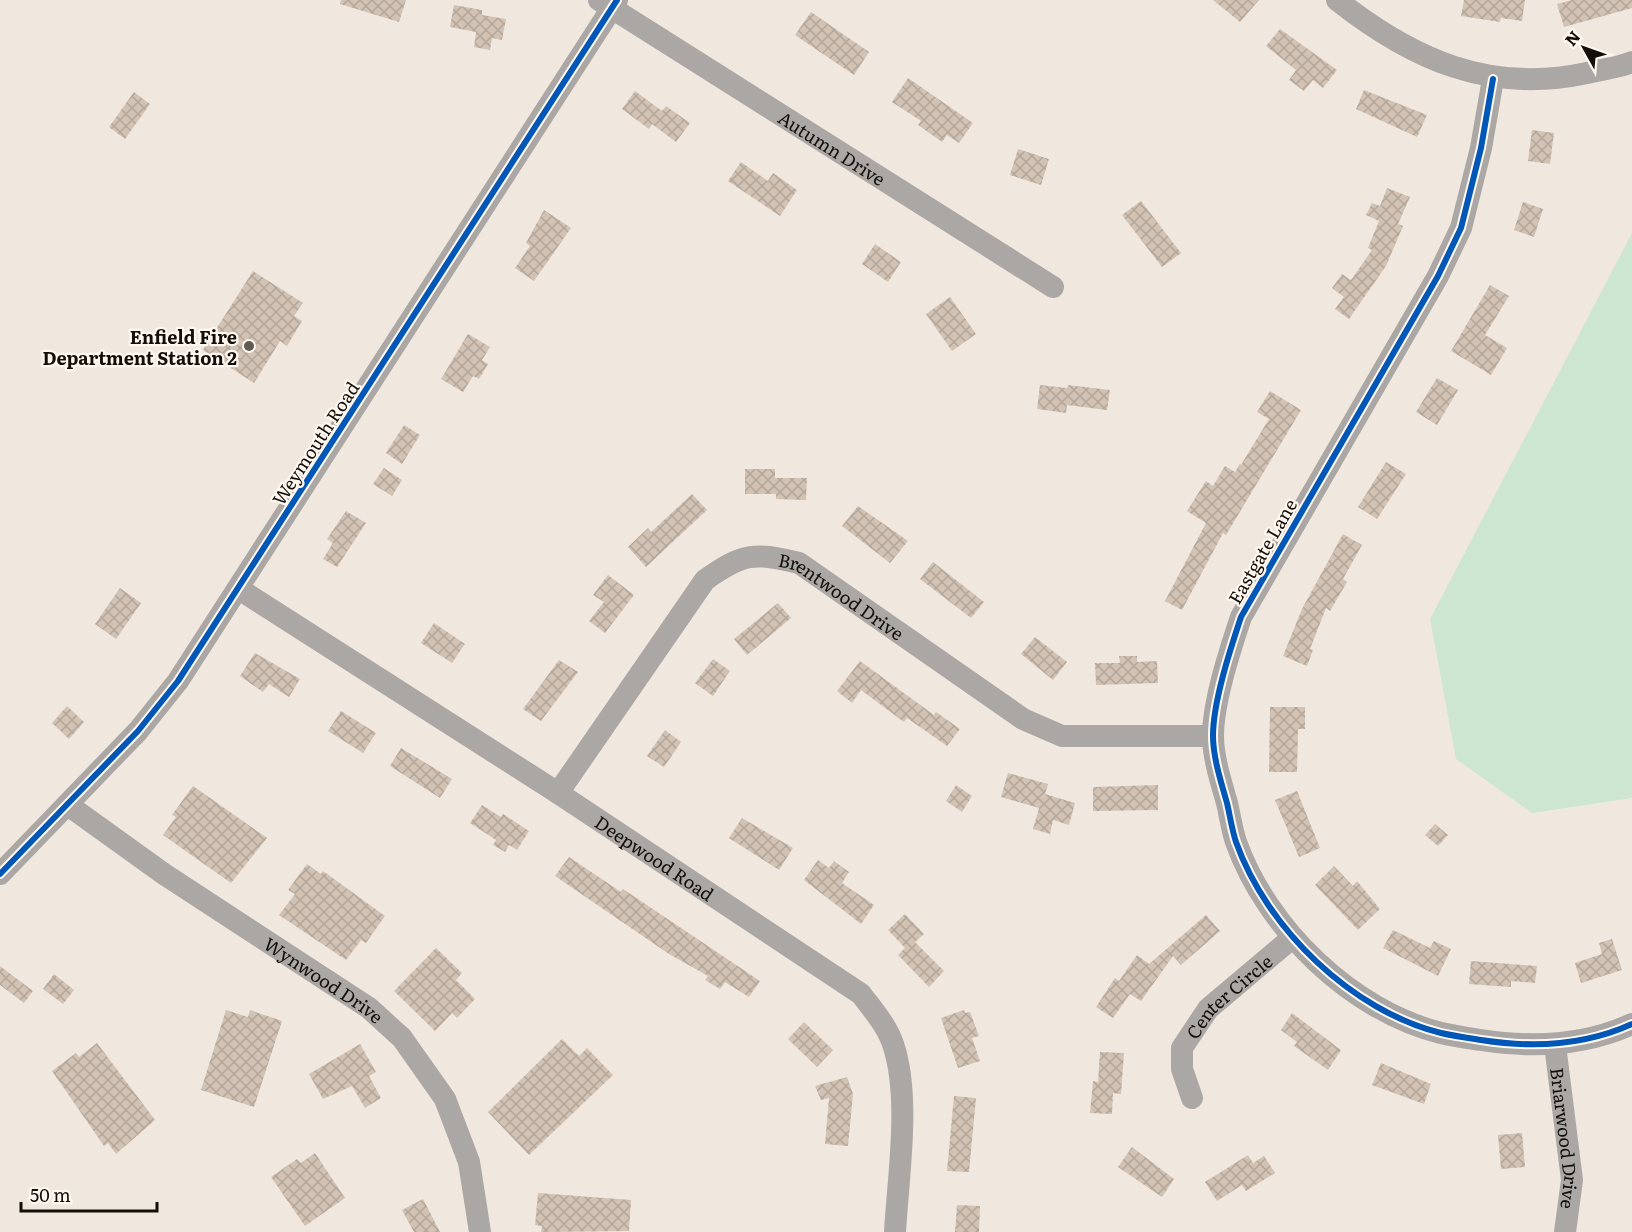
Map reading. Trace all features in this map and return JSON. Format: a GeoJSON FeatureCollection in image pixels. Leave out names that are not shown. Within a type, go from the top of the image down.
{"type":"FeatureCollection","features":[{"type":"Feature","properties":{"kind":"street"},"geometry":{"type":"LineString","coordinates":[[1337,0],[1391,39],[1431,58],[1493,78],[1562,78],[1632,62]]}},
{"type":"Feature","properties":{"kind":"street","name":"Autumn Drive"},"geometry":{"type":"LineString","coordinates":[[610,2],[1053,287]]}},
{"type":"Feature","properties":{"kind":"street","name":"Weymouth Road"},"geometry":{"type":"LineString","coordinates":[[0,874],[138,731],[172,689],[239,589],[610,2]]}},
{"type":"Feature","properties":{"kind":"street","name":"Eastgate Lane"},"geometry":{"type":"LineString","coordinates":[[1493,78],[1481,148],[1461,228],[1438,276],[1241,617],[1225,667],[1213,736],[1236,842],[1260,893],[1292,938],[1335,978],[1388,1013],[1440,1033],[1502,1043],[1555,1045],[1616,1031],[1632,1024]]}},
{"type":"Feature","properties":{"kind":"street","name":"Brentwood Drive"},"geometry":{"type":"LineString","coordinates":[[558,793],[705,580],[732,561],[764,554],[799,563],[1023,720],[1062,736],[1213,736]]}},
{"type":"Feature","properties":{"kind":"street","name":"Deepwood Road"},"geometry":{"type":"LineString","coordinates":[[239,589],[558,793],[861,994],[880,1018],[893,1045],[903,1107],[895,1232]]}},
{"type":"Feature","properties":{"kind":"street","name":"Wynwood Drive"},"geometry":{"type":"LineString","coordinates":[[68,805],[164,874],[369,1008],[402,1038],[445,1099],[468,1162],[480,1232]]}},
{"type":"Feature","properties":{"kind":"street","name":"Center Circle"},"geometry":{"type":"LineString","coordinates":[[1192,1098],[1182,1069],[1182,1048],[1209,1009],[1292,938]]}},
{"type":"Feature","properties":{"kind":"street","name":"Briarwood Drive"},"geometry":{"type":"LineString","coordinates":[[1555,1045],[1572,1180],[1565,1232]]}},
{"type":"Feature","properties":{"kind":"green space"},"geometry":{"type":"Polygon","coordinates":[[[1632,233],[1632,798],[1532,813],[1456,759],[1430,619],[1632,233]]]}},
{"type":"Feature","properties":{"kind":"building"},"geometry":{"type":"Polygon","coordinates":[[[341,0],[406,0],[399,22],[340,4],[341,0]]]}},
{"type":"Feature","properties":{"kind":"building"},"geometry":{"type":"Polygon","coordinates":[[[1213,0],[1259,0],[1240,22],[1213,0]]]}},
{"type":"Feature","properties":{"kind":"building"},"geometry":{"type":"Polygon","coordinates":[[[1464,0],[1525,0],[1522,21],[1501,18],[1500,22],[1461,16],[1464,0]]]}},
{"type":"Feature","properties":{"kind":"building"},"geometry":{"type":"Polygon","coordinates":[[[1572,0],[1632,0],[1632,8],[1564,27],[1557,4],[1572,0]]]}},
{"type":"Feature","properties":{"kind":"building"},"geometry":{"type":"Polygon","coordinates":[[[454,5],[482,10],[482,15],[506,19],[502,40],[492,38],[490,50],[474,47],[476,32],[450,27],[454,5]]]}},
{"type":"Feature","properties":{"kind":"building"},"geometry":{"type":"Polygon","coordinates":[[[811,12],[869,52],[854,75],[795,35],[811,12]]]}},
{"type":"Feature","properties":{"kind":"building"},"geometry":{"type":"Polygon","coordinates":[[[1280,29],[1337,70],[1323,88],[1313,80],[1304,91],[1289,80],[1296,70],[1266,46],[1280,29]]]}},
{"type":"Feature","properties":{"kind":"building"},"geometry":{"type":"Polygon","coordinates":[[[908,78],[973,123],[959,143],[947,135],[942,142],[918,125],[921,121],[892,102],[908,78]]]}},
{"type":"Feature","properties":{"kind":"building"},"geometry":{"type":"Polygon","coordinates":[[[1364,90],[1427,115],[1417,137],[1356,109],[1364,90]]]}},
{"type":"Feature","properties":{"kind":"building"},"geometry":{"type":"Polygon","coordinates":[[[635,91],[662,111],[666,106],[690,123],[676,142],[652,124],[649,129],[622,109],[635,91]]]}},
{"type":"Feature","properties":{"kind":"building"},"geometry":{"type":"Polygon","coordinates":[[[134,92],[150,104],[125,139],[109,127],[134,92]]]}},
{"type":"Feature","properties":{"kind":"building"},"geometry":{"type":"Polygon","coordinates":[[[1532,130],[1554,133],[1550,164],[1528,161],[1532,130]]]}},
{"type":"Feature","properties":{"kind":"building"},"geometry":{"type":"Polygon","coordinates":[[[1018,149],[1049,159],[1041,185],[1010,175],[1018,149]]]}},
{"type":"Feature","properties":{"kind":"building"},"geometry":{"type":"Polygon","coordinates":[[[741,162],[768,181],[773,173],[797,190],[780,216],[728,181],[741,162]]]}},
{"type":"Feature","properties":{"kind":"building"},"geometry":{"type":"Polygon","coordinates":[[[1387,188],[1410,197],[1398,224],[1403,226],[1386,266],[1349,319],[1335,309],[1344,297],[1332,288],[1342,274],[1351,280],[1372,250],[1368,248],[1379,221],[1366,215],[1372,203],[1380,206],[1387,188]]]}},
{"type":"Feature","properties":{"kind":"building"},"geometry":{"type":"Polygon","coordinates":[[[1141,201],[1181,253],[1162,267],[1122,215],[1141,201]]]}},
{"type":"Feature","properties":{"kind":"building"},"geometry":{"type":"Polygon","coordinates":[[[1523,202],[1543,209],[1534,237],[1514,230],[1523,202]]]}},
{"type":"Feature","properties":{"kind":"building"},"geometry":{"type":"Polygon","coordinates":[[[544,210],[571,228],[534,281],[515,268],[530,246],[526,243],[544,210]]]}},
{"type":"Feature","properties":{"kind":"building"},"geometry":{"type":"Polygon","coordinates":[[[875,244],[901,262],[888,282],[862,264],[875,244]]]}},
{"type":"Feature","properties":{"kind":"building"},"geometry":{"type":"Polygon","coordinates":[[[253,271],[303,303],[294,316],[302,321],[287,346],[280,341],[254,383],[203,350],[253,271]]]}},
{"type":"Feature","properties":{"kind":"building"},"geometry":{"type":"Polygon","coordinates":[[[1490,285],[1509,296],[1485,335],[1507,348],[1491,375],[1451,351],[1490,285]]]}},
{"type":"Feature","properties":{"kind":"building"},"geometry":{"type":"Polygon","coordinates":[[[950,297],[976,334],[952,351],[926,314],[950,297]]]}},
{"type":"Feature","properties":{"kind":"building"},"geometry":{"type":"Polygon","coordinates":[[[468,334],[490,347],[482,360],[488,364],[479,379],[473,376],[463,392],[441,379],[468,334]]]}},
{"type":"Feature","properties":{"kind":"building"},"geometry":{"type":"Polygon","coordinates":[[[1437,378],[1458,390],[1437,425],[1416,412],[1437,378]]]}},
{"type":"Feature","properties":{"kind":"building"},"geometry":{"type":"Polygon","coordinates":[[[1040,385],[1067,388],[1068,385],[1110,390],[1107,410],[1067,405],[1066,413],[1037,409],[1040,385]]]}},
{"type":"Feature","properties":{"kind":"building"},"geometry":{"type":"Polygon","coordinates":[[[1270,391],[1301,410],[1226,535],[1223,533],[1182,610],[1165,601],[1206,523],[1187,511],[1206,481],[1213,486],[1225,466],[1235,472],[1241,465],[1269,419],[1257,412],[1270,391]]]}},
{"type":"Feature","properties":{"kind":"building"},"geometry":{"type":"Polygon","coordinates":[[[404,425],[420,435],[402,464],[386,453],[404,425]]]}},
{"type":"Feature","properties":{"kind":"building"},"geometry":{"type":"Polygon","coordinates":[[[1386,462],[1406,474],[1377,519],[1358,507],[1386,462]]]}},
{"type":"Feature","properties":{"kind":"building"},"geometry":{"type":"Polygon","coordinates":[[[384,468],[402,480],[392,496],[373,484],[384,468]]]}},
{"type":"Feature","properties":{"kind":"building"},"geometry":{"type":"Polygon","coordinates":[[[745,469],[775,469],[775,478],[807,478],[806,500],[776,499],[776,494],[745,494],[745,469]]]}},
{"type":"Feature","properties":{"kind":"building"},"geometry":{"type":"Polygon","coordinates":[[[692,494],[707,510],[646,567],[628,547],[648,528],[651,532],[692,494]]]}},
{"type":"Feature","properties":{"kind":"building"},"geometry":{"type":"Polygon","coordinates":[[[858,506],[908,541],[890,563],[842,526],[858,506]]]}},
{"type":"Feature","properties":{"kind":"building"},"geometry":{"type":"Polygon","coordinates":[[[346,511],[366,523],[337,567],[323,559],[333,543],[327,539],[346,511]]]}},
{"type":"Feature","properties":{"kind":"building"},"geometry":{"type":"Polygon","coordinates":[[[1343,534],[1362,545],[1343,579],[1347,582],[1330,611],[1326,608],[1310,649],[1313,650],[1307,666],[1283,656],[1302,609],[1343,534]]]}},
{"type":"Feature","properties":{"kind":"building"},"geometry":{"type":"Polygon","coordinates":[[[933,562],[984,602],[971,618],[920,579],[933,562]]]}},
{"type":"Feature","properties":{"kind":"building"},"geometry":{"type":"Polygon","coordinates":[[[608,575],[634,595],[605,633],[589,621],[604,602],[593,595],[608,575]]]}},
{"type":"Feature","properties":{"kind":"building"},"geometry":{"type":"Polygon","coordinates":[[[120,588],[141,603],[116,639],[95,624],[120,588]]]}},
{"type":"Feature","properties":{"kind":"building"},"geometry":{"type":"Polygon","coordinates":[[[778,603],[791,618],[747,655],[734,639],[778,603]]]}},
{"type":"Feature","properties":{"kind":"building"},"geometry":{"type":"Polygon","coordinates":[[[434,623],[465,644],[452,663],[421,643],[434,623]]]}},
{"type":"Feature","properties":{"kind":"building"},"geometry":{"type":"Polygon","coordinates":[[[1035,637],[1067,662],[1053,680],[1021,654],[1035,637]]]}},
{"type":"Feature","properties":{"kind":"building"},"geometry":{"type":"Polygon","coordinates":[[[255,653],[300,679],[289,697],[269,684],[263,692],[240,676],[255,653]]]}},
{"type":"Feature","properties":{"kind":"building"},"geometry":{"type":"Polygon","coordinates":[[[1119,656],[1137,656],[1137,662],[1157,661],[1158,683],[1096,685],[1095,663],[1120,663],[1119,656]]]}},
{"type":"Feature","properties":{"kind":"building"},"geometry":{"type":"Polygon","coordinates":[[[713,659],[730,671],[713,696],[695,683],[713,659]]]}},
{"type":"Feature","properties":{"kind":"building"},"geometry":{"type":"Polygon","coordinates":[[[559,660],[578,672],[541,721],[523,709],[559,660]]]}},
{"type":"Feature","properties":{"kind":"building"},"geometry":{"type":"Polygon","coordinates":[[[860,661],[934,715],[936,712],[960,729],[947,746],[907,718],[904,722],[861,690],[852,703],[837,691],[860,661]]]}},
{"type":"Feature","properties":{"kind":"building"},"geometry":{"type":"Polygon","coordinates":[[[67,706],[84,722],[69,739],[52,723],[67,706]]]}},
{"type":"Feature","properties":{"kind":"building"},"geometry":{"type":"Polygon","coordinates":[[[1270,707],[1305,707],[1305,729],[1298,729],[1297,772],[1269,772],[1270,707]]]}},
{"type":"Feature","properties":{"kind":"building"},"geometry":{"type":"Polygon","coordinates":[[[341,711],[376,733],[363,753],[328,731],[341,711]]]}},
{"type":"Feature","properties":{"kind":"building"},"geometry":{"type":"Polygon","coordinates":[[[665,730],[681,742],[664,767],[647,756],[665,730]]]}},
{"type":"Feature","properties":{"kind":"building"},"geometry":{"type":"Polygon","coordinates":[[[401,748],[452,779],[440,798],[390,766],[401,748]]]}},
{"type":"Feature","properties":{"kind":"building"},"geometry":{"type":"Polygon","coordinates":[[[1008,773],[1048,784],[1045,794],[1075,803],[1069,825],[1053,820],[1050,834],[1033,829],[1039,808],[1001,797],[1008,773]]]}},
{"type":"Feature","properties":{"kind":"building"},"geometry":{"type":"Polygon","coordinates":[[[956,785],[972,796],[962,812],[946,801],[956,785]]]}},
{"type":"Feature","properties":{"kind":"building"},"geometry":{"type":"Polygon","coordinates":[[[1158,785],[1158,810],[1093,811],[1093,787],[1158,785]]]}},
{"type":"Feature","properties":{"kind":"building"},"geometry":{"type":"Polygon","coordinates":[[[193,786],[267,838],[231,883],[163,835],[176,817],[172,815],[193,786]]]}},
{"type":"Feature","properties":{"kind":"building"},"geometry":{"type":"Polygon","coordinates":[[[1297,791],[1320,848],[1299,857],[1275,800],[1297,791]]]}},
{"type":"Feature","properties":{"kind":"building"},"geometry":{"type":"Polygon","coordinates":[[[482,805],[501,817],[503,814],[529,831],[517,850],[509,845],[505,852],[493,845],[496,840],[470,823],[482,805]]]}},
{"type":"Feature","properties":{"kind":"building"},"geometry":{"type":"Polygon","coordinates":[[[742,818],[793,848],[779,870],[729,838],[742,818]]]}},
{"type":"Feature","properties":{"kind":"building"},"geometry":{"type":"Polygon","coordinates":[[[1435,824],[1448,835],[1438,846],[1425,835],[1435,824]]]}},
{"type":"Feature","properties":{"kind":"building"},"geometry":{"type":"Polygon","coordinates":[[[569,857],[621,892],[623,889],[760,981],[749,997],[725,982],[720,989],[705,980],[708,976],[669,954],[555,876],[569,857]]]}},
{"type":"Feature","properties":{"kind":"building"},"geometry":{"type":"Polygon","coordinates":[[[818,860],[829,868],[834,861],[849,872],[842,883],[874,905],[861,924],[804,880],[818,860]]]}},
{"type":"Feature","properties":{"kind":"building"},"geometry":{"type":"Polygon","coordinates":[[[307,864],[321,874],[323,871],[385,916],[366,943],[361,940],[346,960],[279,915],[295,894],[288,890],[307,864]]]}},
{"type":"Feature","properties":{"kind":"building"},"geometry":{"type":"Polygon","coordinates":[[[1334,866],[1353,886],[1357,881],[1380,909],[1358,930],[1315,885],[1334,866]]]}},
{"type":"Feature","properties":{"kind":"building"},"geometry":{"type":"Polygon","coordinates":[[[905,914],[924,934],[915,942],[944,971],[929,987],[898,955],[905,948],[888,930],[905,914]]]}},
{"type":"Feature","properties":{"kind":"building"},"geometry":{"type":"Polygon","coordinates":[[[1206,915],[1220,931],[1181,965],[1173,956],[1141,1001],[1130,994],[1113,1018],[1096,1007],[1115,978],[1119,981],[1137,955],[1149,964],[1206,915]]]}},
{"type":"Feature","properties":{"kind":"building"},"geometry":{"type":"Polygon","coordinates":[[[1393,930],[1430,948],[1434,941],[1451,949],[1438,976],[1383,948],[1393,930]]]}},
{"type":"Feature","properties":{"kind":"building"},"geometry":{"type":"Polygon","coordinates":[[[1612,939],[1622,970],[1581,983],[1575,963],[1602,954],[1599,943],[1612,939]]]}},
{"type":"Feature","properties":{"kind":"building"},"geometry":{"type":"Polygon","coordinates":[[[436,948],[462,973],[456,980],[475,999],[457,1018],[452,1013],[435,1031],[394,991],[436,948]]]}},
{"type":"Feature","properties":{"kind":"building"},"geometry":{"type":"Polygon","coordinates":[[[1471,961],[1537,966],[1535,983],[1511,981],[1511,987],[1469,984],[1471,961]]]}},
{"type":"Feature","properties":{"kind":"building"},"geometry":{"type":"Polygon","coordinates":[[[0,966],[33,991],[24,1003],[0,985],[0,966]]]}},
{"type":"Feature","properties":{"kind":"building"},"geometry":{"type":"Polygon","coordinates":[[[54,974],[74,990],[63,1004],[43,989],[54,974]]]}},
{"type":"Feature","properties":{"kind":"building"},"geometry":{"type":"Polygon","coordinates":[[[226,1010],[248,1017],[250,1010],[282,1021],[254,1107],[201,1090],[226,1010]]]}},
{"type":"Feature","properties":{"kind":"building"},"geometry":{"type":"Polygon","coordinates":[[[964,1010],[965,1013],[970,1012],[979,1036],[972,1038],[980,1061],[958,1068],[941,1018],[964,1010]]]}},
{"type":"Feature","properties":{"kind":"building"},"geometry":{"type":"Polygon","coordinates":[[[1292,1013],[1341,1050],[1328,1070],[1294,1046],[1297,1042],[1281,1030],[1292,1013]]]}},
{"type":"Feature","properties":{"kind":"building"},"geometry":{"type":"Polygon","coordinates":[[[804,1022],[833,1050],[817,1067],[788,1039],[804,1022]]]}},
{"type":"Feature","properties":{"kind":"building"},"geometry":{"type":"Polygon","coordinates":[[[562,1039],[579,1056],[587,1048],[613,1075],[529,1155],[488,1112],[562,1039]]]}},
{"type":"Feature","properties":{"kind":"building"},"geometry":{"type":"Polygon","coordinates":[[[97,1043],[155,1120],[116,1154],[108,1143],[104,1146],[52,1071],[76,1053],[79,1057],[97,1043]]]}},
{"type":"Feature","properties":{"kind":"building"},"geometry":{"type":"Polygon","coordinates":[[[360,1044],[376,1072],[369,1076],[381,1098],[365,1108],[352,1086],[323,1099],[309,1074],[360,1044]]]}},
{"type":"Feature","properties":{"kind":"building"},"geometry":{"type":"Polygon","coordinates":[[[1100,1052],[1124,1053],[1121,1094],[1113,1093],[1112,1114],[1090,1113],[1093,1081],[1098,1082],[1100,1052]]]}},
{"type":"Feature","properties":{"kind":"building"},"geometry":{"type":"Polygon","coordinates":[[[1381,1063],[1431,1084],[1424,1104],[1372,1085],[1381,1063]]]}},
{"type":"Feature","properties":{"kind":"building"},"geometry":{"type":"Polygon","coordinates":[[[847,1077],[853,1094],[848,1146],[825,1144],[829,1098],[821,1100],[815,1086],[847,1077]]]}},
{"type":"Feature","properties":{"kind":"building"},"geometry":{"type":"Polygon","coordinates":[[[954,1096],[976,1098],[969,1172],[947,1171],[954,1096]]]}},
{"type":"Feature","properties":{"kind":"building"},"geometry":{"type":"Polygon","coordinates":[[[1522,1133],[1525,1167],[1501,1169],[1498,1135],[1522,1133]]]}},
{"type":"Feature","properties":{"kind":"building"},"geometry":{"type":"Polygon","coordinates":[[[1132,1147],[1174,1179],[1162,1197],[1118,1167],[1132,1147]]]}},
{"type":"Feature","properties":{"kind":"building"},"geometry":{"type":"Polygon","coordinates":[[[315,1153],[345,1198],[305,1226],[271,1177],[297,1159],[301,1163],[315,1153]]]}},
{"type":"Feature","properties":{"kind":"building"},"geometry":{"type":"Polygon","coordinates":[[[1248,1155],[1253,1163],[1264,1156],[1275,1173],[1246,1191],[1242,1185],[1217,1201],[1205,1182],[1248,1155]]]}},
{"type":"Feature","properties":{"kind":"building"},"geometry":{"type":"Polygon","coordinates":[[[538,1193],[631,1200],[629,1231],[541,1232],[542,1226],[535,1225],[538,1193]]]}},
{"type":"Feature","properties":{"kind":"building"},"geometry":{"type":"Polygon","coordinates":[[[423,1199],[440,1232],[414,1232],[402,1210],[423,1199]]]}},
{"type":"Feature","properties":{"kind":"building"},"geometry":{"type":"Polygon","coordinates":[[[957,1205],[980,1206],[979,1232],[955,1232],[957,1205]]]}},
{"type":"Feature","properties":{"kind":"cycle path"},"geometry":{"type":"LineString","coordinates":[[0,874],[138,731],[178,681],[617,0]]}},
{"type":"Feature","properties":{"kind":"cycle path"},"geometry":{"type":"LineString","coordinates":[[1493,79],[1481,148],[1461,228],[1438,276],[1241,617],[1216,708],[1214,752],[1236,842],[1250,874],[1291,935],[1345,986],[1376,1006],[1408,1022],[1441,1033],[1500,1043],[1539,1044],[1577,1041],[1632,1024]]}},
{"type":"Feature","properties":{"kind":"place","name":"Enfield Fire Department Station 2"},"geometry":{"type":"Point","coordinates":[249,346]}}]}
